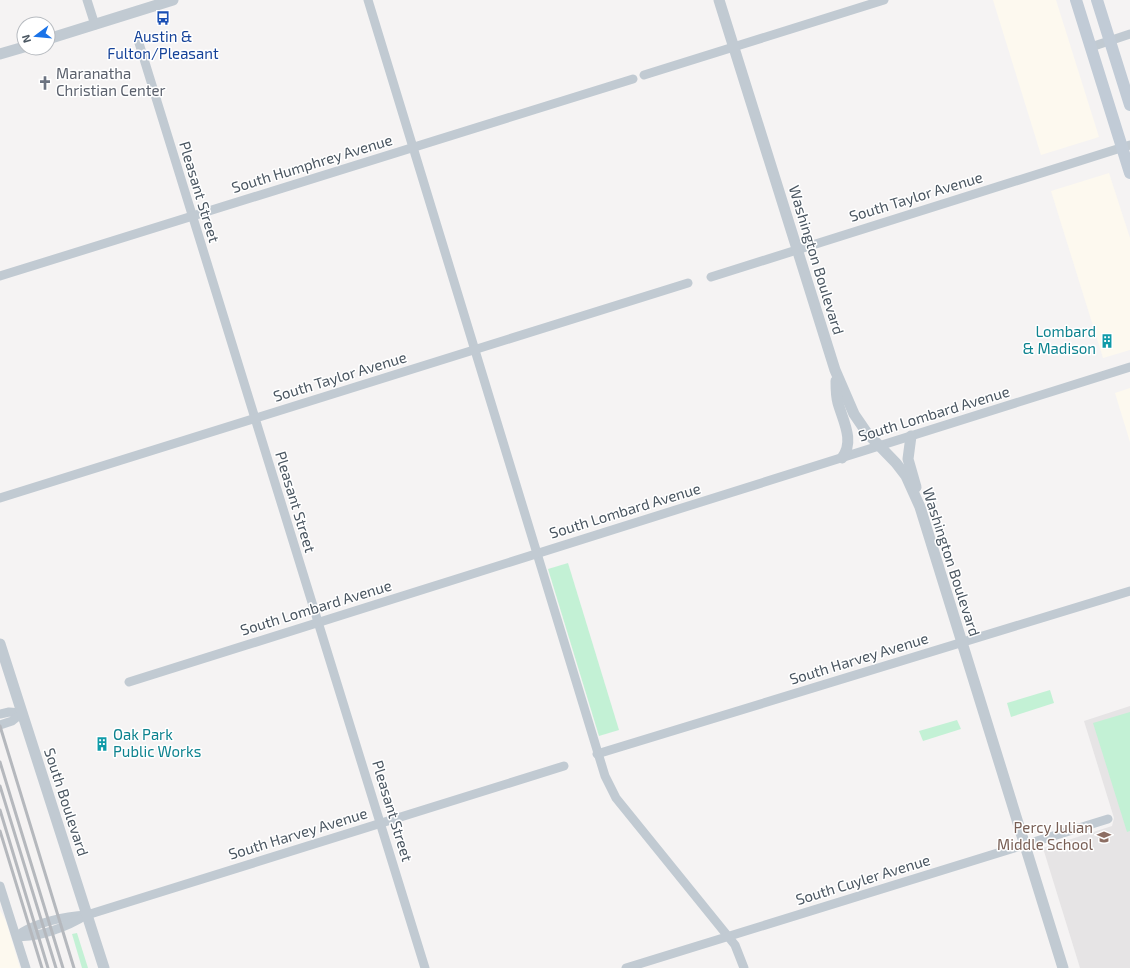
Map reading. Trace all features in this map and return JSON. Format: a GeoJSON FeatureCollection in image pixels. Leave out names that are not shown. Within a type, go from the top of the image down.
{"type":"FeatureCollection","features":[{"type":"Feature","properties":{"kind":"main road"},"geometry":{"type":"LineString","coordinates":[[1076,0],[1126,146],[1130,173]]}},
{"type":"Feature","properties":{"kind":"main road"},"geometry":{"type":"LineString","coordinates":[[1097,0],[1130,105]]}},
{"type":"Feature","properties":{"kind":"street"},"geometry":{"type":"LineString","coordinates":[[87,0],[95,25]]}},
{"type":"Feature","properties":{"kind":"street"},"geometry":{"type":"LineString","coordinates":[[56,37],[174,0]]}},
{"type":"Feature","properties":{"kind":"street"},"geometry":{"type":"LineString","coordinates":[[368,0],[604,776],[616,798],[728,936],[740,954],[744,968]]}},
{"type":"Feature","properties":{"kind":"street","name":"Washington Boulevard"},"geometry":{"type":"LineString","coordinates":[[719,0],[835,370],[854,414],[866,433],[906,476],[920,507],[1063,968]]}},
{"type":"Feature","properties":{"kind":"street"},"geometry":{"type":"LineString","coordinates":[[644,75],[884,0]]}},
{"type":"Feature","properties":{"kind":"street"},"geometry":{"type":"LineString","coordinates":[[1091,47],[1130,34]]}},
{"type":"Feature","properties":{"kind":"street","name":"Pleasant Street"},"geometry":{"type":"LineString","coordinates":[[139,43],[425,968]]}},
{"type":"Feature","properties":{"kind":"street"},"geometry":{"type":"LineString","coordinates":[[0,54],[16,49]]}},
{"type":"Feature","properties":{"kind":"street","name":"South Humphrey Avenue"},"geometry":{"type":"LineString","coordinates":[[0,276],[633,79]]}},
{"type":"Feature","properties":{"kind":"street","name":"South Taylor Avenue"},"geometry":{"type":"LineString","coordinates":[[711,276],[1126,146]]}},
{"type":"Feature","properties":{"kind":"street","name":"South Taylor Avenue"},"geometry":{"type":"LineString","coordinates":[[0,498],[688,283]]}},
{"type":"Feature","properties":{"kind":"street","name":"South Lombard Avenue"},"geometry":{"type":"LineString","coordinates":[[129,682],[1130,368]]}},
{"type":"Feature","properties":{"kind":"street"},"geometry":{"type":"LineString","coordinates":[[835,370],[837,401],[848,432],[848,451],[842,458]]}},
{"type":"Feature","properties":{"kind":"street"},"geometry":{"type":"LineString","coordinates":[[911,436],[908,459],[916,484],[920,507]]}},
{"type":"Feature","properties":{"kind":"street","name":"South Harvey Avenue"},"geometry":{"type":"LineString","coordinates":[[597,754],[1130,590]]}},
{"type":"Feature","properties":{"kind":"street","name":"South Boulevard"},"geometry":{"type":"LineString","coordinates":[[0,644],[104,968]]}},
{"type":"Feature","properties":{"kind":"street"},"geometry":{"type":"LineString","coordinates":[[0,714],[9,712],[22,713]]}},
{"type":"Feature","properties":{"kind":"street"},"geometry":{"type":"LineString","coordinates":[[0,725],[12,721],[22,713]]}},
{"type":"Feature","properties":{"kind":"street","name":"South Harvey Avenue"},"geometry":{"type":"LineString","coordinates":[[17,936],[24,930],[72,915],[87,914],[564,766]]}},
{"type":"Feature","properties":{"kind":"street","name":"South Cuyler Avenue"},"geometry":{"type":"LineString","coordinates":[[626,968],[1108,819]]}},
{"type":"Feature","properties":{"kind":"street"},"geometry":{"type":"LineString","coordinates":[[0,886],[3,904],[17,936],[26,968]]}},
{"type":"Feature","properties":{"kind":"shaded area"},"geometry":{"type":"Polygon","coordinates":[[[993,0],[1056,0],[1099,137],[1041,155],[993,0]]]}},
{"type":"Feature","properties":{"kind":"shaded area"},"geometry":{"type":"Polygon","coordinates":[[[1109,173],[1130,238],[1130,350],[1103,358],[1051,191],[1109,173]]]}},
{"type":"Feature","properties":{"kind":"shaded area"},"geometry":{"type":"Polygon","coordinates":[[[1130,388],[1130,442],[1115,393],[1130,388]]]}},
{"type":"Feature","properties":{"kind":"shaded area","name":"Percy Julian Middle School"},"geometry":{"type":"Polygon","coordinates":[[[1130,706],[1130,968],[1080,968],[1043,848],[1112,826],[1114,818],[1084,721],[1130,706]]]}},
{"type":"Feature","properties":{"kind":"shaded area"},"geometry":{"type":"Polygon","coordinates":[[[0,910],[6,921],[20,968],[0,968],[0,910]]]}},
{"type":"Feature","properties":{"kind":"green space"},"geometry":{"type":"Polygon","coordinates":[[[568,563],[619,730],[599,736],[548,569],[568,563]]]}},
{"type":"Feature","properties":{"kind":"green space"},"geometry":{"type":"Polygon","coordinates":[[[1050,690],[1054,703],[1011,717],[1007,703],[1050,690]]]}},
{"type":"Feature","properties":{"kind":"green space"},"geometry":{"type":"Polygon","coordinates":[[[1130,712],[1130,831],[1127,832],[1093,723],[1130,712]]]}},
{"type":"Feature","properties":{"kind":"green space"},"geometry":{"type":"Polygon","coordinates":[[[957,720],[961,729],[923,741],[919,731],[957,720]]]}},
{"type":"Feature","properties":{"kind":"green space"},"geometry":{"type":"Polygon","coordinates":[[[77,933],[88,968],[82,968],[72,934],[77,933]]]}},
{"type":"Feature","properties":{"kind":"railway"},"geometry":{"type":"LineString","coordinates":[[0,726],[74,968]]}},
{"type":"Feature","properties":{"kind":"railway"},"geometry":{"type":"LineString","coordinates":[[0,762],[63,968]]}},
{"type":"Feature","properties":{"kind":"railway"},"geometry":{"type":"LineString","coordinates":[[0,786],[56,968]]}},
{"type":"Feature","properties":{"kind":"railway"},"geometry":{"type":"LineString","coordinates":[[0,810],[48,968]]}},
{"type":"Feature","properties":{"kind":"railway"},"geometry":{"type":"LineString","coordinates":[[0,831],[42,968]]}},
{"type":"Feature","properties":{"kind":"place","name":"Austin & Fulton/Pleasant"},"geometry":{"type":"Point","coordinates":[163,18]}},
{"type":"Feature","properties":{"kind":"place","name":"Maranatha Christian Center"},"geometry":{"type":"Point","coordinates":[45,83]}},
{"type":"Feature","properties":{"kind":"place","name":"Lombard & Madison"},"geometry":{"type":"Point","coordinates":[1107,341]}},
{"type":"Feature","properties":{"kind":"place","name":"Oak Park Public Works"},"geometry":{"type":"Point","coordinates":[102,744]}},
{"type":"Feature","properties":{"kind":"place","name":"Percy Julian Middle School"},"geometry":{"type":"Point","coordinates":[1104,837]}}]}
